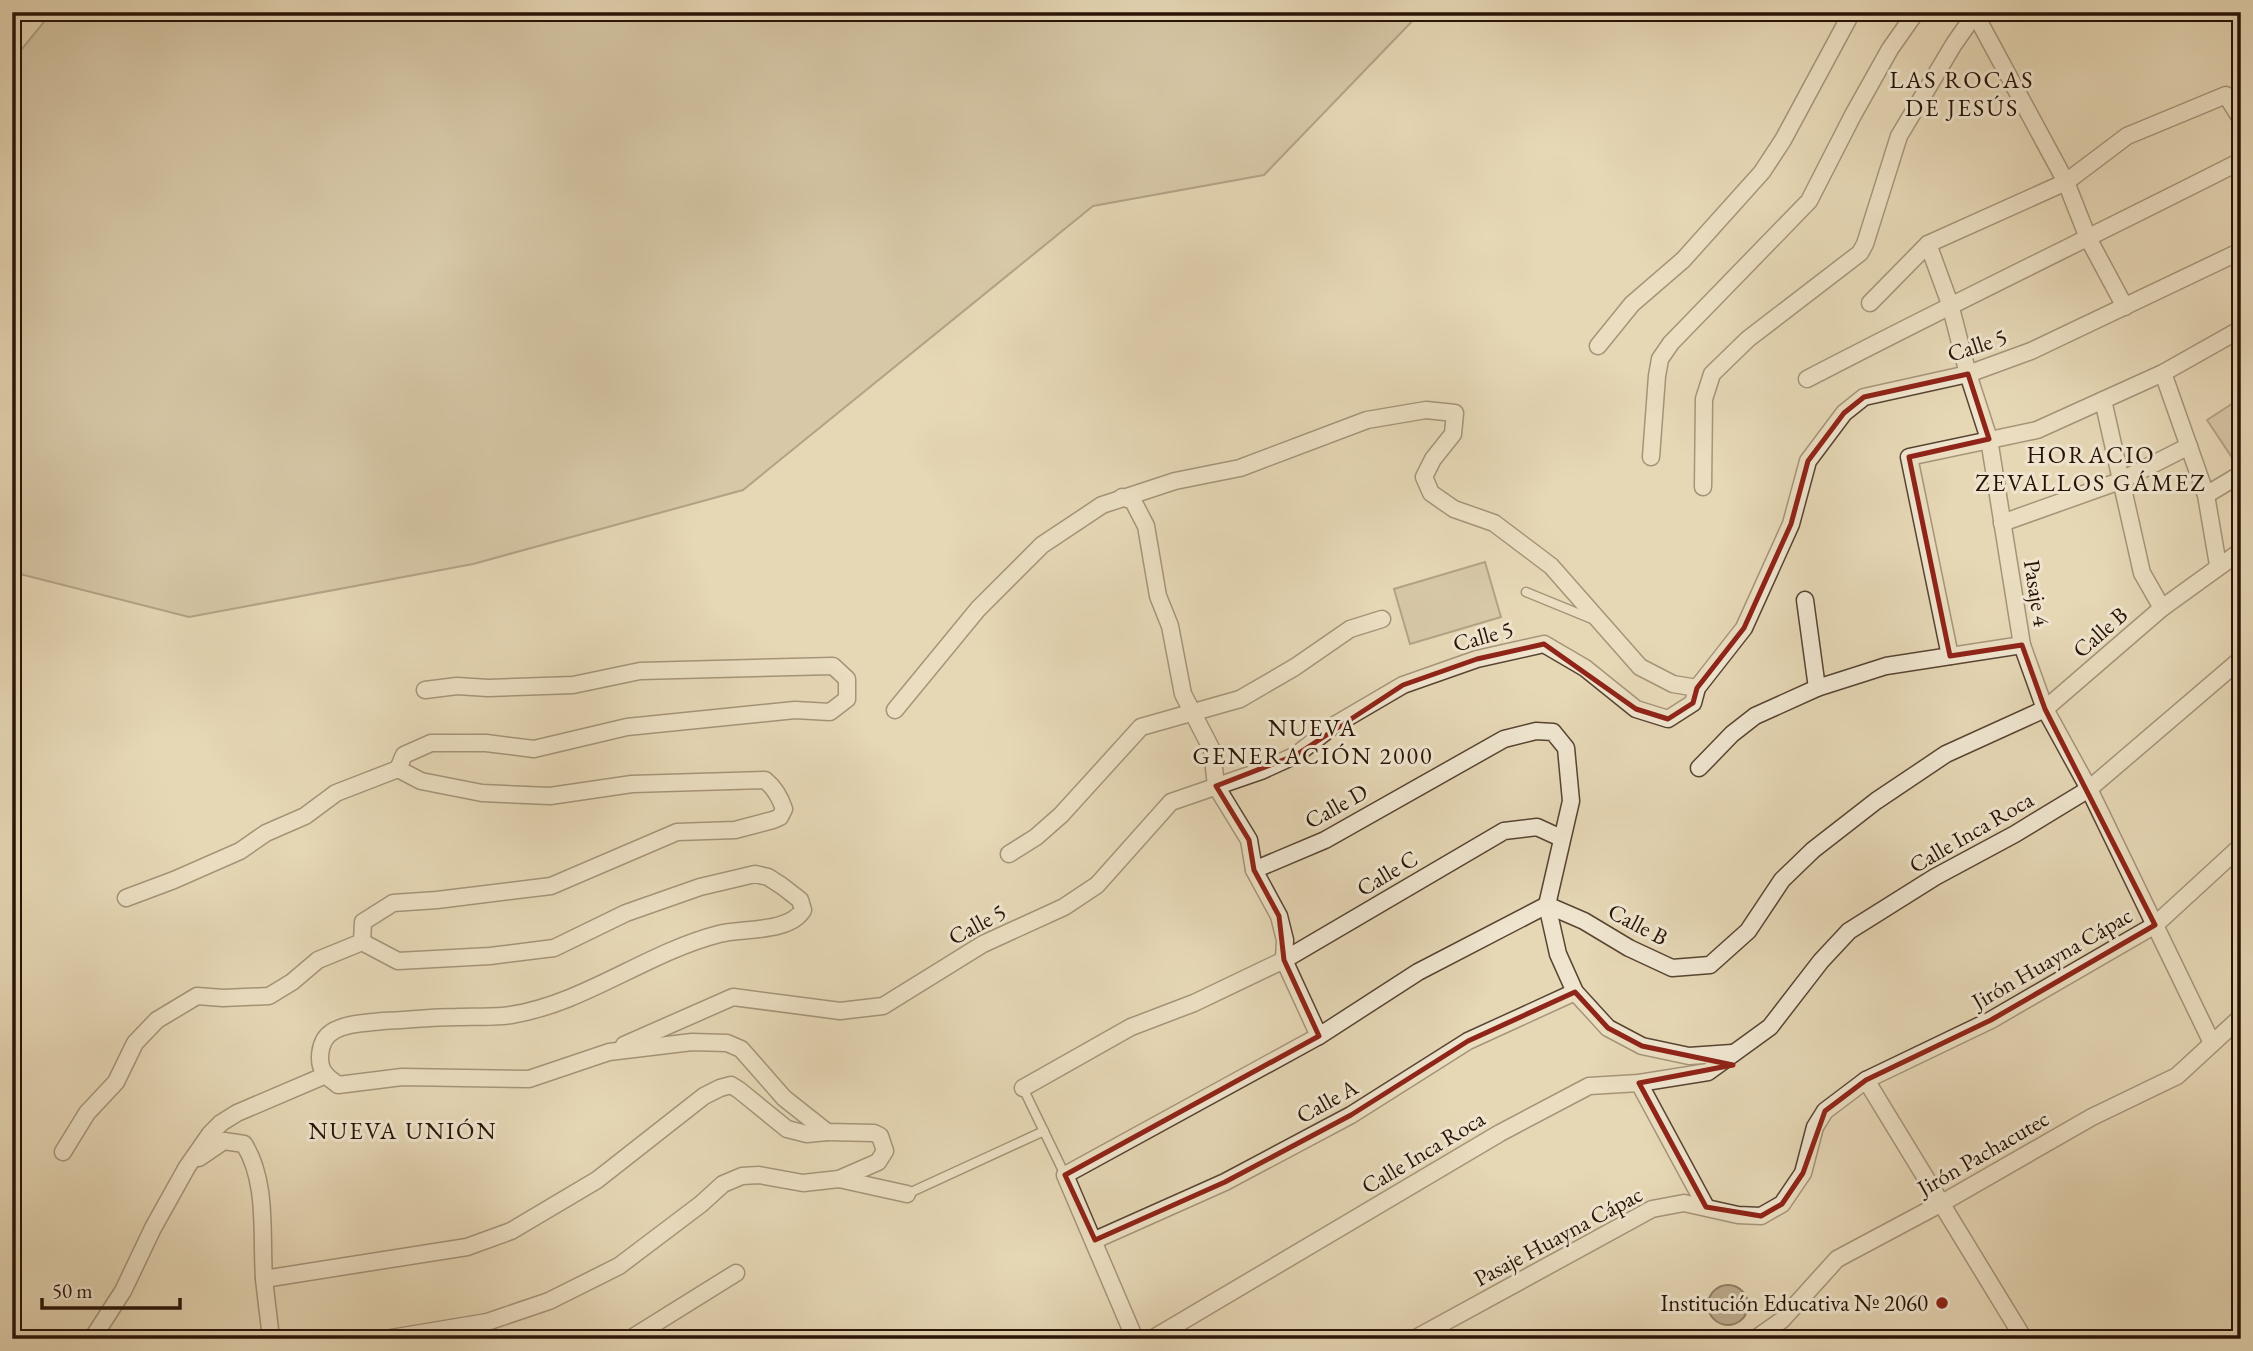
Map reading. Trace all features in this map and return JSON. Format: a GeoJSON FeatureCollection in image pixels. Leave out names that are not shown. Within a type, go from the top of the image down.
{"type":"FeatureCollection","features":[{"type":"Feature","properties":{"kind":"street"},"geometry":{"type":"LineString","coordinates":[[1598,346],[1632,304],[1683,260],[1762,172],[1783,140],[1852,12]]}},
{"type":"Feature","properties":{"kind":"street"},"geometry":{"type":"LineString","coordinates":[[1651,457],[1660,359],[1671,343],[1809,201],[1890,49],[1916,12]]}},
{"type":"Feature","properties":{"kind":"street"},"geometry":{"type":"LineString","coordinates":[[1703,487],[1704,399],[1712,374],[1748,339],[1860,253],[1899,136],[1975,13],[2066,182],[2088,238],[2125,307]]}},
{"type":"Feature","properties":{"kind":"street"},"geometry":{"type":"LineString","coordinates":[[1870,303],[1928,244],[2066,182],[2127,136],[2226,95],[2241,119]]}},
{"type":"Feature","properties":{"kind":"street"},"geometry":{"type":"LineString","coordinates":[[1807,379],[1950,304],[2241,161]]}},
{"type":"Feature","properties":{"kind":"street","name":"Pasaje 4"},"geometry":{"type":"LineString","coordinates":[[1928,244],[1950,304],[1968,374],[1989,439],[2022,645],[2045,709],[2089,789],[2211,1043]]}},
{"type":"Feature","properties":{"kind":"street","name":"Calle 5"},"geometry":{"type":"LineString","coordinates":[[609,1052],[733,997],[840,1011],[883,1006],[983,944],[1064,907],[1097,884],[1171,802],[1261,771],[1296,755],[1334,726],[1403,685],[1477,659],[1544,644],[1585,668],[1636,709],[1668,719],[1693,703],[1697,688],[1744,628],[1791,524],[1808,461],[1844,413],[1864,397],[1968,374],[2031,351],[2241,251]]}},
{"type":"Feature","properties":{"kind":"street"},"geometry":{"type":"LineString","coordinates":[[1951,656],[1909,457],[2037,430],[2163,373],[2241,330]]}},
{"type":"Feature","properties":{"kind":"street"},"geometry":{"type":"LineString","coordinates":[[2163,373],[2206,495],[2218,565]]}},
{"type":"Feature","properties":{"kind":"street"},"geometry":{"type":"LineString","coordinates":[[2103,400],[2141,573],[2162,608]]}},
{"type":"Feature","properties":{"kind":"street"},"geometry":{"type":"LineString","coordinates":[[895,710],[978,609],[1042,545],[1102,505],[1175,481],[1240,468],[1367,420],[1426,410],[1455,413],[1453,434],[1433,459],[1424,477],[1431,493],[1454,509],[1494,523],[1551,566],[1640,667],[1673,684],[1697,688]]}},
{"type":"Feature","properties":{"kind":"street"},"geometry":{"type":"LineString","coordinates":[[2002,523],[2120,481],[2189,446]]}},
{"type":"Feature","properties":{"kind":"street"},"geometry":{"type":"LineString","coordinates":[[2206,495],[2241,474]]}},
{"type":"Feature","properties":{"kind":"street"},"geometry":{"type":"LineString","coordinates":[[1122,497],[1133,501],[1146,526],[1158,596],[1170,626],[1183,694],[1212,750],[1216,786],[1249,840],[1254,870],[1279,916],[1285,940],[1284,960],[1319,1036]]}},
{"type":"Feature","properties":{"kind":"street","name":"Calle B"},"geometry":{"type":"LineString","coordinates":[[1547,905],[1584,920],[1629,948],[1672,968],[1710,965],[1748,931],[1782,880],[1813,850],[1946,754],[2045,709],[2162,608],[2218,565],[2241,551]]}},
{"type":"Feature","properties":{"kind":"street"},"geometry":{"type":"LineString","coordinates":[[1805,600],[1817,688]]}},
{"type":"Feature","properties":{"kind":"street"},"geometry":{"type":"LineString","coordinates":[[1009,854],[1036,837],[1061,815],[1141,727],[1240,699],[1295,667],[1350,629],[1382,619]]}},
{"type":"Feature","properties":{"kind":"street"},"geometry":{"type":"LineString","coordinates":[[1699,768],[1732,734],[1755,716],[1817,688],[1886,666],[2022,645]]}},
{"type":"Feature","properties":{"kind":"street","name":"Calle Inca Roca"},"geometry":{"type":"LineString","coordinates":[[1152,1339],[1500,1133],[1589,1086],[1639,1083],[1708,1072],[1770,1027],[1821,961],[1849,931],[1935,877],[2015,834],[2089,789],[2241,659]]}},
{"type":"Feature","properties":{"kind":"street"},"geometry":{"type":"LineString","coordinates":[[127,898],[230,856],[266,833],[305,816],[336,793],[398,769],[404,754],[432,743],[486,743],[534,749],[627,727],[795,710],[830,712],[847,699],[847,679],[832,666],[640,671],[573,685],[488,688],[457,686],[425,690]]}},
{"type":"Feature","properties":{"kind":"street","name":"Calle D"},"geometry":{"type":"LineString","coordinates":[[1254,870],[1325,841],[1504,738],[1536,731],[1553,732],[1566,748],[1571,801],[1561,838]]}},
{"type":"Feature","properties":{"kind":"street"},"geometry":{"type":"LineString","coordinates":[[362,942],[363,922],[393,903],[551,886],[677,832],[735,830],[774,820],[780,817],[784,809],[773,787],[765,780],[632,784],[550,796],[482,793],[421,781],[398,769]]}},
{"type":"Feature","properties":{"kind":"street","name":"Calle C"},"geometry":{"type":"LineString","coordinates":[[1023,1088],[1131,1027],[1194,1003],[1284,960],[1504,831],[1537,827],[1561,838]]}},
{"type":"Feature","properties":{"kind":"street"},"geometry":{"type":"LineString","coordinates":[[1561,838],[1547,905],[1558,954],[1575,992],[1608,1028],[1642,1046],[1689,1056],[1734,1053]]}},
{"type":"Feature","properties":{"kind":"street","name":"Jirón Huayna Cápac"},"geometry":{"type":"LineString","coordinates":[[1866,1080],[1991,1020],[2155,925],[2241,846]]}},
{"type":"Feature","properties":{"kind":"street"},"geometry":{"type":"LineString","coordinates":[[362,942],[398,961],[490,956],[554,948],[626,913],[700,887],[755,874],[768,877],[800,900],[803,910],[799,917],[777,927],[719,934],[657,958],[572,998],[510,1016],[441,1017],[342,1027],[328,1034],[321,1048],[321,1065],[326,1075],[338,1085],[402,1077],[529,1079],[609,1052],[692,1042],[735,1045],[785,1098],[827,1132]]}},
{"type":"Feature","properties":{"kind":"street"},"geometry":{"type":"LineString","coordinates":[[1135,1339],[1065,1175],[1319,1036],[1418,972],[1547,905]]}},
{"type":"Feature","properties":{"kind":"street"},"geometry":{"type":"LineString","coordinates":[[63,1152],[87,1113],[116,1082],[135,1043],[157,1020],[197,996],[269,996],[292,982],[318,960],[362,942]]}},
{"type":"Feature","properties":{"kind":"street","name":"Calle A"},"geometry":{"type":"LineString","coordinates":[[1095,1240],[1237,1176],[1351,1115],[1468,1041],[1575,992]]}},
{"type":"Feature","properties":{"kind":"street","name":"Jirón Pachacutec"},"geometry":{"type":"LineString","coordinates":[[1755,1339],[1782,1320],[1837,1259],[1942,1203],[2092,1117],[2177,1076],[2241,1017]]}},
{"type":"Feature","properties":{"kind":"street"},"geometry":{"type":"LineString","coordinates":[[92,1339],[123,1291],[153,1228],[187,1167],[221,1123],[247,1108],[326,1075]]}},
{"type":"Feature","properties":{"kind":"street"},"geometry":{"type":"LineString","coordinates":[[1866,1080],[2024,1339]]}},
{"type":"Feature","properties":{"kind":"street","name":"Pasaje Huayna Cápac"},"geometry":{"type":"LineString","coordinates":[[1414,1339],[1652,1209],[1684,1203],[1738,1216],[1761,1216],[1782,1204],[1803,1173],[1815,1127],[1825,1111],[1866,1080]]}},
{"type":"Feature","properties":{"kind":"street"},"geometry":{"type":"LineString","coordinates":[[1639,1083],[1706,1207]]}},
{"type":"Feature","properties":{"kind":"street"},"geometry":{"type":"LineString","coordinates":[[264,1279],[467,1247],[510,1231],[597,1180],[704,1096],[720,1087],[731,1085],[787,1129],[807,1134],[874,1133],[880,1136],[886,1151],[878,1162],[839,1179]]}},
{"type":"Feature","properties":{"kind":"street"},"geometry":{"type":"LineString","coordinates":[[187,1167],[224,1140],[244,1144],[258,1175],[264,1279],[271,1339]]}},
{"type":"Feature","properties":{"kind":"street"},"geometry":{"type":"LineString","coordinates":[[385,1339],[487,1322],[548,1301],[619,1266],[723,1184],[742,1175],[803,1182],[839,1179],[907,1194]]}},
{"type":"Feature","properties":{"kind":"street"},"geometry":{"type":"LineString","coordinates":[[630,1339],[736,1273]]}},
{"type":"Feature","properties":{"kind":"lane"},"geometry":{"type":"LineString","coordinates":[[1526,592],[1598,622]]}},
{"type":"Feature","properties":{"kind":"lane"},"geometry":{"type":"LineString","coordinates":[[1023,1088],[1065,1175]]}},
{"type":"Feature","properties":{"kind":"lane"},"geometry":{"type":"LineString","coordinates":[[907,1194],[1044,1131]]}},
{"type":"Feature","properties":{"kind":"highlighted area"},"geometry":{"type":"Polygon","coordinates":[[[1968,374],[1989,439],[1909,457],[1950,656],[2022,645],[2045,709],[2155,925],[1991,1020],[1866,1080],[1825,1111],[1803,1173],[1782,1204],[1761,1216],[1706,1207],[1639,1083],[1733,1065],[1642,1046],[1608,1028],[1575,992],[1468,1041],[1351,1115],[1225,1182],[1095,1240],[1065,1175],[1319,1036],[1284,960],[1279,916],[1254,870],[1249,840],[1216,786],[1296,755],[1403,685],[1477,659],[1544,644],[1636,709],[1668,719],[1693,703],[1697,688],[1744,628],[1791,524],[1808,461],[1844,413],[1864,397],[1968,374]]]}},
{"type":"Feature","properties":{"kind":"shaded area"},"geometry":{"type":"Polygon","coordinates":[[[52,12],[1421,12],[1264,175],[1093,206],[743,490],[473,564],[189,617],[12,572],[12,61],[52,12]]]}},
{"type":"Feature","properties":{"kind":"shaded area"},"geometry":{"type":"Polygon","coordinates":[[[2241,398],[2241,453],[2233,459],[2207,420],[2241,398]]]}},
{"type":"Feature","properties":{"kind":"shaded area"},"geometry":{"type":"Polygon","coordinates":[[[1485,562],[1501,617],[1410,644],[1394,589],[1485,562]]]}},
{"type":"Feature","properties":{"kind":"building"},"geometry":{"type":"Polygon","coordinates":[[[1728,1285],[1742,1291],[1748,1305],[1742,1319],[1728,1325],[1714,1319],[1708,1305],[1714,1291],[1728,1285]]]}},
{"type":"Feature","properties":{"kind":"place","name":"Institución Educativa Nº 2060"},"geometry":{"type":"Point","coordinates":[1942,1303]}},
{"type":"Feature","properties":{"kind":"district","name":"LAS ROCAS DE JESÚS"},"geometry":{"type":"Point","coordinates":[1962,93]}},
{"type":"Feature","properties":{"kind":"district","name":"HORACIO ZEVALLOS GÁMEZ"},"geometry":{"type":"Point","coordinates":[2091,468]}},
{"type":"Feature","properties":{"kind":"district","name":"NUEVA GENERACIÓN 2000"},"geometry":{"type":"Point","coordinates":[1313,741]}},
{"type":"Feature","properties":{"kind":"district","name":"NUEVA UNIÓN"},"geometry":{"type":"Point","coordinates":[403,1130]}}]}
